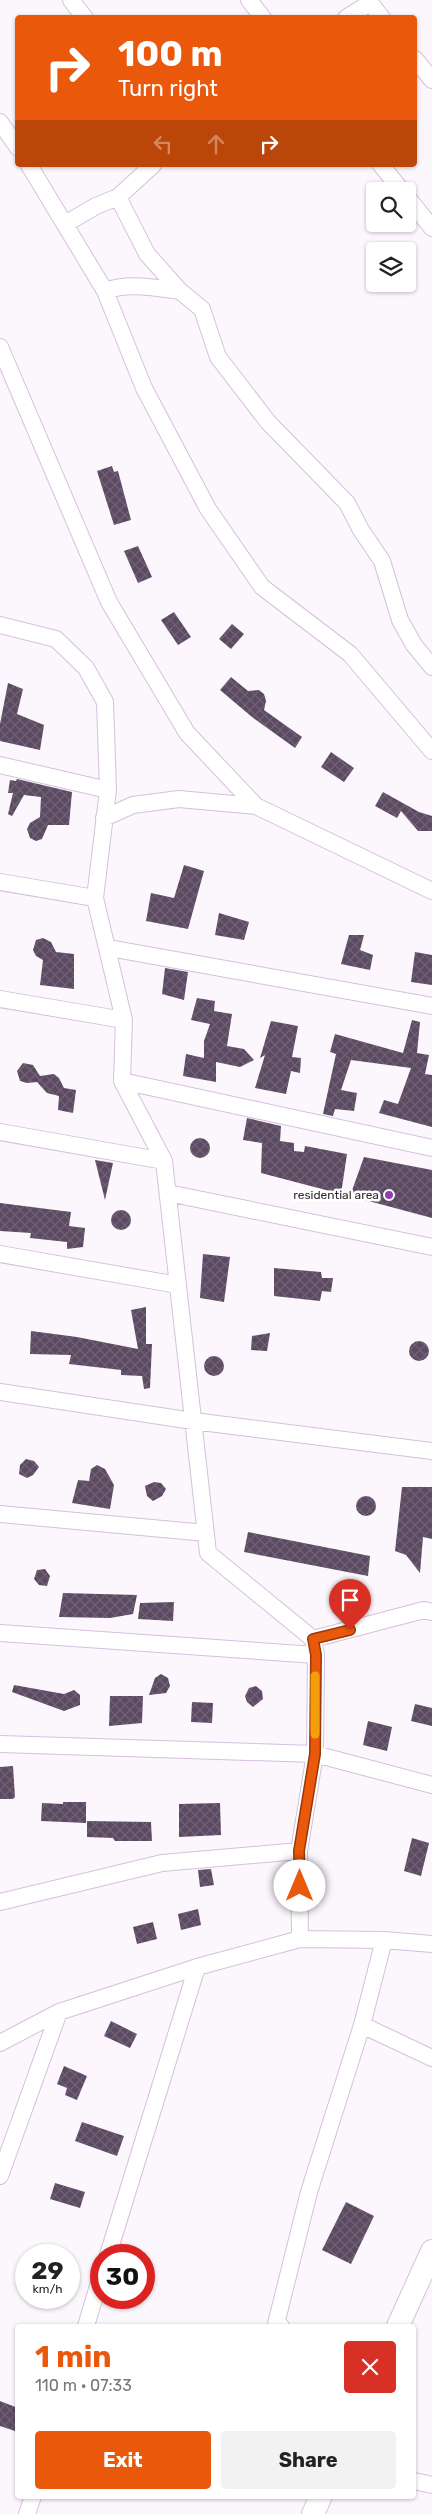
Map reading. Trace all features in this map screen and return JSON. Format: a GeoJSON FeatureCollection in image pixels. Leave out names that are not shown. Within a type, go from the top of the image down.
{"type":"FeatureCollection","features":[{"type":"Feature","properties":{"kind":"main road"},"geometry":{"type":"LineString","coordinates":[[399,2324],[432,2251]]}},
{"type":"Feature","properties":{"kind":"main road"},"geometry":{"type":"LineString","coordinates":[[314,2514],[320,2499]]}},
{"type":"Feature","properties":{"kind":"street"},"geometry":{"type":"LineString","coordinates":[[71,0],[83,15]]}},
{"type":"Feature","properties":{"kind":"street"},"geometry":{"type":"LineString","coordinates":[[249,0],[261,15]]}},
{"type":"Feature","properties":{"kind":"street"},"geometry":{"type":"LineString","coordinates":[[350,15],[369,1],[380,15]]}},
{"type":"Feature","properties":{"kind":"street"},"geometry":{"type":"LineString","coordinates":[[417,61],[432,80]]}},
{"type":"Feature","properties":{"kind":"street"},"geometry":{"type":"LineString","coordinates":[[0,122],[15,144]]}},
{"type":"Feature","properties":{"kind":"street"},"geometry":{"type":"LineString","coordinates":[[30,167],[105,291],[144,388],[208,509],[262,587],[350,654],[432,751]]}},
{"type":"Feature","properties":{"kind":"street"},"geometry":{"type":"LineString","coordinates":[[65,224],[96,206],[118,197],[151,167]]}},
{"type":"Feature","properties":{"kind":"street"},"geometry":{"type":"LineString","coordinates":[[383,167],[395,182]]}},
{"type":"Feature","properties":{"kind":"street"},"geometry":{"type":"LineString","coordinates":[[118,197],[147,254],[180,291],[202,309],[218,357],[268,422],[347,503],[360,530],[382,561],[400,620],[414,645],[432,667]]}},
{"type":"Feature","properties":{"kind":"street"},"geometry":{"type":"LineString","coordinates":[[416,208],[432,228]]}},
{"type":"Feature","properties":{"kind":"street"},"geometry":{"type":"LineString","coordinates":[[105,291],[117,286],[180,291]]}},
{"type":"Feature","properties":{"kind":"street"},"geometry":{"type":"LineString","coordinates":[[2,354],[109,602],[187,733],[256,806]]}},
{"type":"Feature","properties":{"kind":"street"},"geometry":{"type":"LineString","coordinates":[[0,625],[56,639],[86,668],[105,702],[108,790],[95,898],[109,948],[124,1020],[122,1081],[164,1161],[208,1553],[314,1647],[315,1754],[299,1851],[300,1939]]}},
{"type":"Feature","properties":{"kind":"street"},"geometry":{"type":"LineString","coordinates":[[0,765],[108,790]]}},
{"type":"Feature","properties":{"kind":"street"},"geometry":{"type":"LineString","coordinates":[[104,818],[133,805],[179,799],[256,806],[432,891]]}},
{"type":"Feature","properties":{"kind":"street"},"geometry":{"type":"LineString","coordinates":[[0,882],[95,898]]}},
{"type":"Feature","properties":{"kind":"street"},"geometry":{"type":"LineString","coordinates":[[109,948],[432,1006]]}},
{"type":"Feature","properties":{"kind":"street"},"geometry":{"type":"LineString","coordinates":[[0,999],[124,1020]]}},
{"type":"Feature","properties":{"kind":"street"},"geometry":{"type":"LineString","coordinates":[[122,1081],[432,1148]]}},
{"type":"Feature","properties":{"kind":"street"},"geometry":{"type":"LineString","coordinates":[[0,1132],[164,1161]]}},
{"type":"Feature","properties":{"kind":"street"},"geometry":{"type":"LineString","coordinates":[[168,1193],[432,1247]]}},
{"type":"Feature","properties":{"kind":"street"},"geometry":{"type":"LineString","coordinates":[[0,1254],[178,1285]]}},
{"type":"Feature","properties":{"kind":"street"},"geometry":{"type":"LineString","coordinates":[[0,1392],[193,1421],[432,1451]]}},
{"type":"Feature","properties":{"kind":"street"},"geometry":{"type":"LineString","coordinates":[[0,1514],[206,1533]]}},
{"type":"Feature","properties":{"kind":"street"},"geometry":{"type":"LineString","coordinates":[[0,1633],[314,1647],[424,1610],[432,1612]]}},
{"type":"Feature","properties":{"kind":"street"},"geometry":{"type":"LineString","coordinates":[[0,1744],[315,1754],[432,1785]]}},
{"type":"Feature","properties":{"kind":"street"},"geometry":{"type":"LineString","coordinates":[[0,1902],[162,1863],[299,1851]]}},
{"type":"Feature","properties":{"kind":"street"},"geometry":{"type":"LineString","coordinates":[[0,2044],[59,2012],[197,1967],[300,1939],[384,1940],[432,1944]]}},
{"type":"Feature","properties":{"kind":"street"},"geometry":{"type":"LineString","coordinates":[[276,2324],[309,2192],[362,2025],[384,1940]]}},
{"type":"Feature","properties":{"kind":"street"},"geometry":{"type":"LineString","coordinates":[[111,2244],[197,1967]]}},
{"type":"Feature","properties":{"kind":"street"},"geometry":{"type":"LineString","coordinates":[[0,2176],[59,2012]]}},
{"type":"Feature","properties":{"kind":"street"},"geometry":{"type":"LineString","coordinates":[[362,2025],[432,2058]]}},
{"type":"Feature","properties":{"kind":"street"},"geometry":{"type":"LineString","coordinates":[[87,2324],[91,2309]]}},
{"type":"Feature","properties":{"kind":"street"},"geometry":{"type":"LineString","coordinates":[[416,2482],[432,2486]]}},
{"type":"Feature","properties":{"kind":"street"},"geometry":{"type":"LineString","coordinates":[[27,2514],[32,2499]]}},
{"type":"Feature","properties":{"kind":"building"},"geometry":{"type":"Polygon","coordinates":[[[112,466],[114,472],[118,471],[131,520],[114,525],[97,471],[112,466]]]}},
{"type":"Feature","properties":{"kind":"building"},"geometry":{"type":"Polygon","coordinates":[[[138,546],[152,577],[138,583],[124,551],[138,546]]]}},
{"type":"Feature","properties":{"kind":"building"},"geometry":{"type":"Polygon","coordinates":[[[174,612],[191,637],[178,645],[161,620],[174,612]]]}},
{"type":"Feature","properties":{"kind":"building"},"geometry":{"type":"Polygon","coordinates":[[[232,624],[244,634],[231,649],[219,639],[232,624]]]}},
{"type":"Feature","properties":{"kind":"building"},"geometry":{"type":"Polygon","coordinates":[[[231,677],[248,691],[259,690],[264,694],[266,701],[264,710],[302,737],[295,748],[252,717],[220,690],[231,677]]]}},
{"type":"Feature","properties":{"kind":"building"},"geometry":{"type":"Polygon","coordinates":[[[8,683],[23,689],[17,714],[44,725],[40,750],[0,741],[0,724],[8,683]]]}},
{"type":"Feature","properties":{"kind":"building"},"geometry":{"type":"Polygon","coordinates":[[[331,752],[354,768],[344,782],[321,767],[331,752]]]}},
{"type":"Feature","properties":{"kind":"building"},"geometry":{"type":"Polygon","coordinates":[[[17,779],[72,792],[69,825],[48,825],[42,839],[36,841],[30,838],[27,829],[30,823],[40,817],[41,797],[24,795],[12,816],[8,814],[13,793],[8,793],[10,780],[16,781],[17,779]]]}},
{"type":"Feature","properties":{"kind":"building"},"geometry":{"type":"Polygon","coordinates":[[[383,792],[419,812],[432,816],[432,831],[418,831],[401,811],[397,818],[375,806],[383,792]]]}},
{"type":"Feature","properties":{"kind":"building"},"geometry":{"type":"Polygon","coordinates":[[[184,865],[204,871],[188,929],[146,921],[151,893],[174,898],[184,865]]]}},
{"type":"Feature","properties":{"kind":"building"},"geometry":{"type":"Polygon","coordinates":[[[219,913],[249,922],[244,940],[215,935],[219,913]]]}},
{"type":"Feature","properties":{"kind":"building"},"geometry":{"type":"Polygon","coordinates":[[[349,935],[364,935],[360,950],[373,955],[370,970],[341,964],[349,935]]]}},
{"type":"Feature","properties":{"kind":"building"},"geometry":{"type":"Polygon","coordinates":[[[43,938],[51,942],[56,952],[74,954],[74,989],[40,985],[43,960],[36,956],[33,950],[36,940],[43,938]]]}},
{"type":"Feature","properties":{"kind":"building"},"geometry":{"type":"Polygon","coordinates":[[[415,952],[432,955],[432,985],[411,982],[415,952]]]}},
{"type":"Feature","properties":{"kind":"building"},"geometry":{"type":"Polygon","coordinates":[[[165,968],[188,972],[184,1000],[162,994],[165,968]]]}},
{"type":"Feature","properties":{"kind":"building"},"geometry":{"type":"Polygon","coordinates":[[[197,998],[215,1001],[214,1011],[232,1014],[227,1046],[244,1049],[254,1060],[240,1067],[216,1062],[216,1082],[183,1076],[186,1054],[204,1058],[204,1041],[210,1024],[191,1020],[197,998]]]}},
{"type":"Feature","properties":{"kind":"building"},"geometry":{"type":"Polygon","coordinates":[[[412,1020],[420,1022],[417,1053],[429,1055],[425,1074],[432,1075],[432,1127],[379,1113],[384,1100],[398,1104],[411,1068],[351,1060],[341,1090],[357,1093],[354,1111],[335,1109],[333,1116],[323,1114],[336,1054],[330,1052],[335,1034],[403,1053],[412,1020]]]}},
{"type":"Feature","properties":{"kind":"building"},"geometry":{"type":"Polygon","coordinates":[[[271,1021],[298,1026],[292,1057],[301,1058],[300,1073],[291,1071],[286,1094],[255,1088],[265,1055],[260,1058],[271,1021]]]}},
{"type":"Feature","properties":{"kind":"building"},"geometry":{"type":"Polygon","coordinates":[[[23,1063],[33,1065],[40,1076],[54,1074],[59,1078],[64,1088],[76,1090],[73,1113],[58,1110],[59,1096],[47,1093],[37,1082],[27,1083],[20,1081],[17,1071],[23,1063]]]}},
{"type":"Feature","properties":{"kind":"building"},"geometry":{"type":"Polygon","coordinates":[[[247,1118],[281,1126],[280,1141],[294,1143],[294,1151],[304,1152],[305,1146],[347,1154],[341,1194],[261,1173],[262,1143],[243,1140],[247,1118]]]}},
{"type":"Feature","properties":{"kind":"building"},"geometry":{"type":"Polygon","coordinates":[[[200,1138],[207,1141],[210,1148],[207,1155],[200,1158],[193,1155],[190,1148],[193,1141],[200,1138]]]}},
{"type":"Feature","properties":{"kind":"building"},"geometry":{"type":"Polygon","coordinates":[[[364,1157],[432,1170],[432,1218],[350,1196],[364,1157]]]}},
{"type":"Feature","properties":{"kind":"building"},"geometry":{"type":"Polygon","coordinates":[[[95,1160],[113,1163],[105,1200],[95,1160]]]}},
{"type":"Feature","properties":{"kind":"building"},"geometry":{"type":"Polygon","coordinates":[[[0,1203],[71,1212],[69,1226],[85,1228],[83,1247],[67,1249],[67,1242],[30,1238],[31,1233],[0,1231],[0,1203]]]}},
{"type":"Feature","properties":{"kind":"building"},"geometry":{"type":"Polygon","coordinates":[[[121,1210],[128,1213],[131,1220],[128,1227],[121,1230],[114,1227],[111,1220],[114,1213],[121,1210]]]}},
{"type":"Feature","properties":{"kind":"building"},"geometry":{"type":"Polygon","coordinates":[[[203,1254],[230,1257],[224,1302],[200,1298],[203,1254]]]}},
{"type":"Feature","properties":{"kind":"building"},"geometry":{"type":"Polygon","coordinates":[[[274,1268],[321,1272],[322,1278],[333,1278],[331,1292],[322,1291],[320,1301],[274,1296],[274,1268]]]}},
{"type":"Feature","properties":{"kind":"building"},"geometry":{"type":"Polygon","coordinates":[[[146,1307],[146,1344],[152,1344],[150,1388],[144,1389],[142,1376],[121,1375],[121,1370],[69,1364],[71,1355],[30,1354],[31,1331],[77,1337],[138,1349],[131,1310],[146,1307]]]}},
{"type":"Feature","properties":{"kind":"building"},"geometry":{"type":"Polygon","coordinates":[[[270,1333],[267,1351],[251,1350],[252,1336],[270,1333]]]}},
{"type":"Feature","properties":{"kind":"building"},"geometry":{"type":"Polygon","coordinates":[[[419,1341],[426,1344],[429,1351],[426,1358],[419,1361],[412,1358],[409,1351],[412,1344],[419,1341]]]}},
{"type":"Feature","properties":{"kind":"building"},"geometry":{"type":"Polygon","coordinates":[[[214,1356],[221,1359],[224,1366],[221,1373],[214,1376],[207,1373],[204,1366],[207,1359],[214,1356]]]}},
{"type":"Feature","properties":{"kind":"building"},"geometry":{"type":"Polygon","coordinates":[[[26,1459],[34,1461],[39,1467],[33,1475],[27,1478],[19,1474],[20,1465],[26,1459]]]}},
{"type":"Feature","properties":{"kind":"building"},"geometry":{"type":"Polygon","coordinates":[[[97,1465],[105,1469],[114,1485],[110,1509],[72,1503],[78,1480],[89,1481],[91,1469],[97,1465]]]}},
{"type":"Feature","properties":{"kind":"building"},"geometry":{"type":"Polygon","coordinates":[[[154,1482],[161,1483],[166,1489],[162,1496],[153,1501],[147,1496],[145,1486],[154,1482]]]}},
{"type":"Feature","properties":{"kind":"building"},"geometry":{"type":"Polygon","coordinates":[[[402,1487],[432,1487],[432,1539],[423,1537],[420,1573],[406,1555],[395,1551],[402,1487]]]}},
{"type":"Feature","properties":{"kind":"building"},"geometry":{"type":"Polygon","coordinates":[[[366,1496],[373,1499],[376,1506],[373,1513],[366,1516],[359,1513],[356,1506],[359,1499],[366,1496]]]}},
{"type":"Feature","properties":{"kind":"building"},"geometry":{"type":"Polygon","coordinates":[[[248,1532],[370,1556],[368,1576],[244,1552],[248,1532]]]}},
{"type":"Feature","properties":{"kind":"building"},"geometry":{"type":"Polygon","coordinates":[[[45,1569],[50,1576],[47,1586],[39,1585],[34,1579],[37,1570],[45,1569]]]}},
{"type":"Feature","properties":{"kind":"building"},"geometry":{"type":"Polygon","coordinates":[[[63,1593],[137,1595],[133,1614],[110,1618],[59,1617],[63,1593]]]}},
{"type":"Feature","properties":{"kind":"building"},"geometry":{"type":"Polygon","coordinates":[[[174,1602],[173,1621],[138,1619],[140,1603],[174,1602]]]}},
{"type":"Feature","properties":{"kind":"building"},"geometry":{"type":"Polygon","coordinates":[[[161,1674],[168,1678],[170,1686],[166,1693],[149,1695],[155,1678],[161,1674]]]}},
{"type":"Feature","properties":{"kind":"building"},"geometry":{"type":"Polygon","coordinates":[[[14,1685],[64,1694],[74,1690],[80,1695],[80,1705],[64,1711],[12,1692],[14,1685]]]}},
{"type":"Feature","properties":{"kind":"building"},"geometry":{"type":"Polygon","coordinates":[[[256,1686],[262,1691],[263,1699],[253,1707],[247,1702],[245,1696],[249,1688],[256,1686]]]}},
{"type":"Feature","properties":{"kind":"building"},"geometry":{"type":"Polygon","coordinates":[[[110,1696],[143,1696],[142,1723],[109,1726],[110,1696]]]}},
{"type":"Feature","properties":{"kind":"building"},"geometry":{"type":"Polygon","coordinates":[[[192,1702],[213,1703],[212,1723],[191,1722],[192,1702]]]}},
{"type":"Feature","properties":{"kind":"building"},"geometry":{"type":"Polygon","coordinates":[[[415,1704],[432,1708],[432,1726],[411,1721],[415,1704]]]}},
{"type":"Feature","properties":{"kind":"building"},"geometry":{"type":"Polygon","coordinates":[[[368,1721],[392,1727],[387,1751],[363,1745],[368,1721]]]}},
{"type":"Feature","properties":{"kind":"building"},"geometry":{"type":"Polygon","coordinates":[[[13,1766],[15,1797],[13,1799],[0,1799],[0,1767],[13,1766]]]}},
{"type":"Feature","properties":{"kind":"building"},"geometry":{"type":"Polygon","coordinates":[[[63,1802],[86,1802],[86,1823],[41,1821],[42,1803],[63,1804],[63,1802]]]}},
{"type":"Feature","properties":{"kind":"building"},"geometry":{"type":"Polygon","coordinates":[[[220,1803],[221,1835],[179,1837],[179,1804],[220,1803]]]}},
{"type":"Feature","properties":{"kind":"building"},"geometry":{"type":"Polygon","coordinates":[[[87,1821],[151,1822],[152,1841],[115,1841],[113,1838],[87,1837],[87,1821]]]}},
{"type":"Feature","properties":{"kind":"building"},"geometry":{"type":"Polygon","coordinates":[[[412,1838],[429,1843],[421,1876],[404,1871],[412,1838]]]}},
{"type":"Feature","properties":{"kind":"building"},"geometry":{"type":"Polygon","coordinates":[[[211,1869],[214,1885],[200,1887],[198,1870],[211,1869]]]}},
{"type":"Feature","properties":{"kind":"building"},"geometry":{"type":"Polygon","coordinates":[[[198,1909],[201,1925],[181,1930],[178,1914],[198,1909]]]}},
{"type":"Feature","properties":{"kind":"building"},"geometry":{"type":"Polygon","coordinates":[[[153,1922],[157,1939],[137,1944],[133,1927],[153,1922]]]}},
{"type":"Feature","properties":{"kind":"building"},"geometry":{"type":"Polygon","coordinates":[[[111,2021],[137,2034],[130,2048],[104,2036],[111,2021]]]}},
{"type":"Feature","properties":{"kind":"building"},"geometry":{"type":"Polygon","coordinates":[[[64,2066],[87,2076],[77,2100],[65,2095],[67,2088],[57,2084],[64,2066]]]}},
{"type":"Feature","properties":{"kind":"building"},"geometry":{"type":"Polygon","coordinates":[[[82,2122],[124,2136],[117,2156],[75,2141],[82,2122]]]}},
{"type":"Feature","properties":{"kind":"building"},"geometry":{"type":"Polygon","coordinates":[[[55,2183],[85,2192],[80,2208],[50,2199],[55,2183]]]}},
{"type":"Feature","properties":{"kind":"building"},"geometry":{"type":"Polygon","coordinates":[[[346,2202],[374,2216],[351,2264],[322,2250],[346,2202]]]}},
{"type":"Feature","properties":{"kind":"building"},"geometry":{"type":"Polygon","coordinates":[[[0,2401],[15,2407],[15,2431],[0,2426],[0,2401]]]}},
{"type":"Feature","properties":{"kind":"slow traffic"},"geometry":{"type":"LineString","coordinates":[[315,1676],[315,1734]]}},
{"type":"Feature","properties":{"kind":"place","name":"residential area"},"geometry":{"type":"Point","coordinates":[389,1195]}},
{"type":"Feature","properties":{"kind":"route"},"geometry":{"type":"LineString","coordinates":[[300,1886],[299,1851],[315,1754],[316,1655],[313,1639],[350,1630]]}}]}
